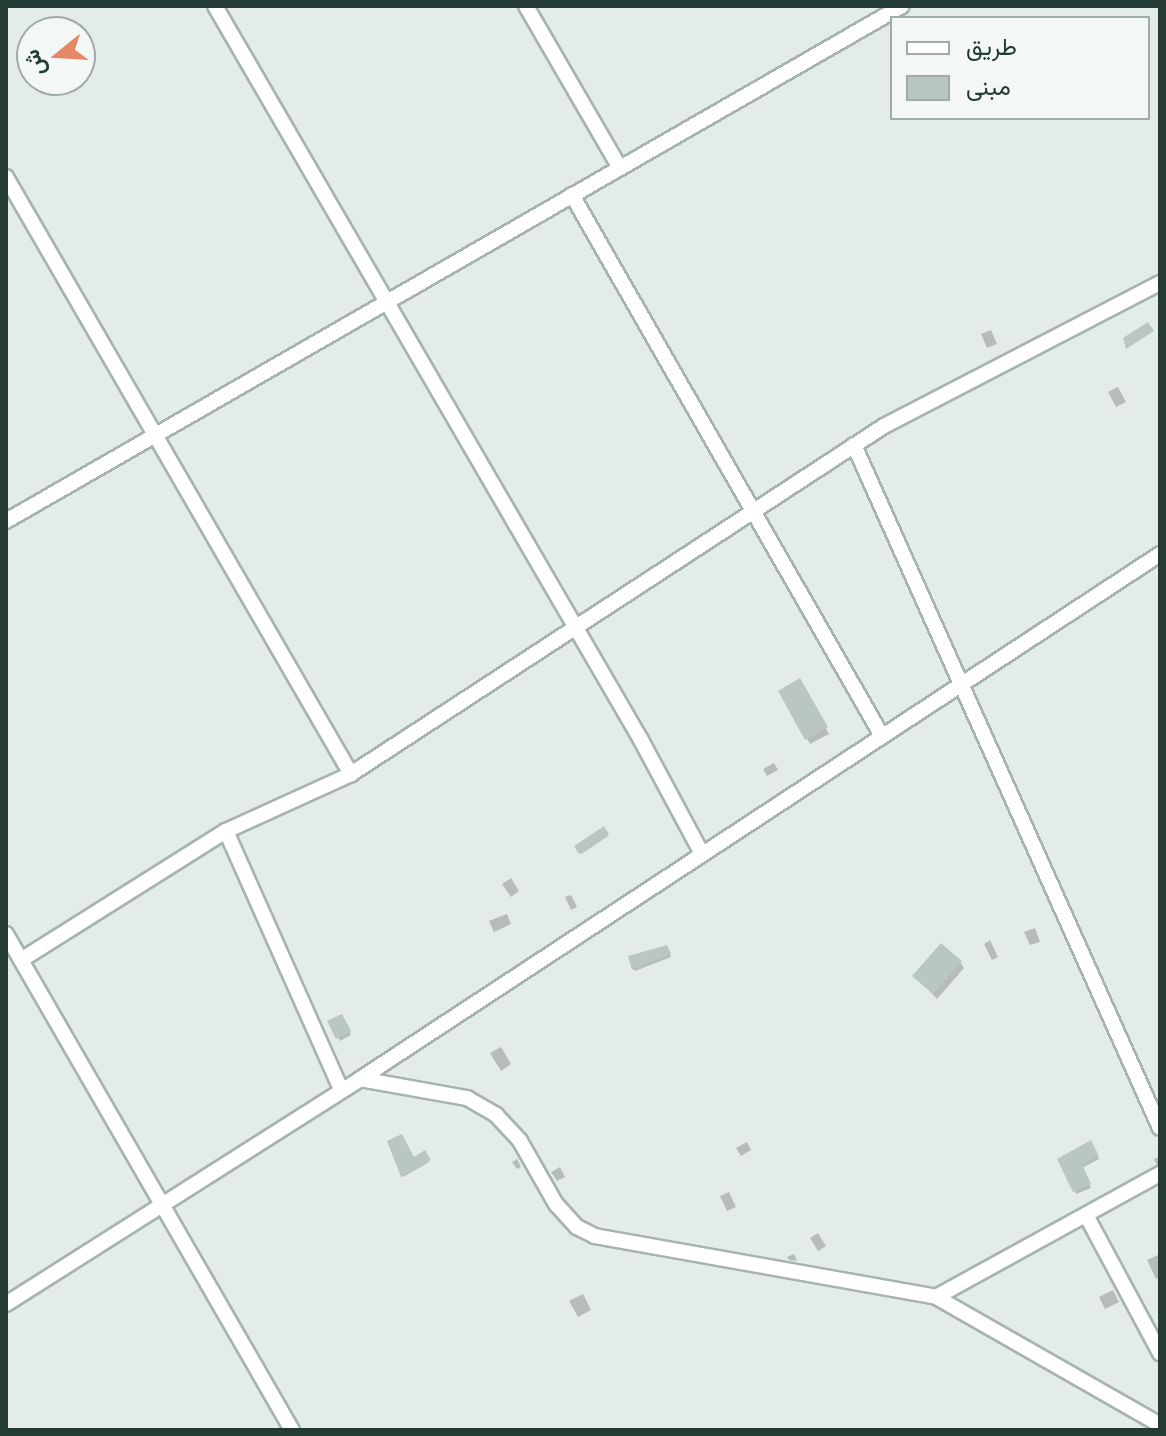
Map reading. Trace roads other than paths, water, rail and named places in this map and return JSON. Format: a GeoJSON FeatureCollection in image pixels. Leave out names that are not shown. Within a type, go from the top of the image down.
{"type":"FeatureCollection","features":[{"type":"Feature","properties":{"kind":"street"},"geometry":{"type":"LineString","coordinates":[[215,6],[572,629],[641,740],[702,854]]}},
{"type":"Feature","properties":{"kind":"street"},"geometry":{"type":"LineString","coordinates":[[526,6],[620,168]]}},
{"type":"Feature","properties":{"kind":"street"},"geometry":{"type":"LineString","coordinates":[[6,521],[902,6]]}},
{"type":"Feature","properties":{"kind":"street"},"geometry":{"type":"LineString","coordinates":[[6,177],[351,774]]}},
{"type":"Feature","properties":{"kind":"street"},"geometry":{"type":"LineString","coordinates":[[572,195],[882,736]]}},
{"type":"Feature","properties":{"kind":"street"},"geometry":{"type":"LineString","coordinates":[[21,960],[226,831],[351,774],[854,445],[1160,283]]}},
{"type":"Feature","properties":{"kind":"street"},"geometry":{"type":"LineString","coordinates":[[854,445],[1160,1128]]}},
{"type":"Feature","properties":{"kind":"street"},"geometry":{"type":"LineString","coordinates":[[6,1304],[360,1079],[1160,554]]}},
{"type":"Feature","properties":{"kind":"street"},"geometry":{"type":"LineString","coordinates":[[226,831],[341,1089]]}},
{"type":"Feature","properties":{"kind":"street"},"geometry":{"type":"LineString","coordinates":[[6,934],[292,1430]]}},
{"type":"Feature","properties":{"kind":"street"},"geometry":{"type":"LineString","coordinates":[[360,1079],[467,1098],[496,1115],[520,1141],[556,1204],[577,1227],[595,1236],[936,1297],[1160,1425]]}},
{"type":"Feature","properties":{"kind":"street"},"geometry":{"type":"LineString","coordinates":[[936,1297],[1160,1174]]}},
{"type":"Feature","properties":{"kind":"street"},"geometry":{"type":"LineString","coordinates":[[1086,1215],[1160,1353]]}}]}
